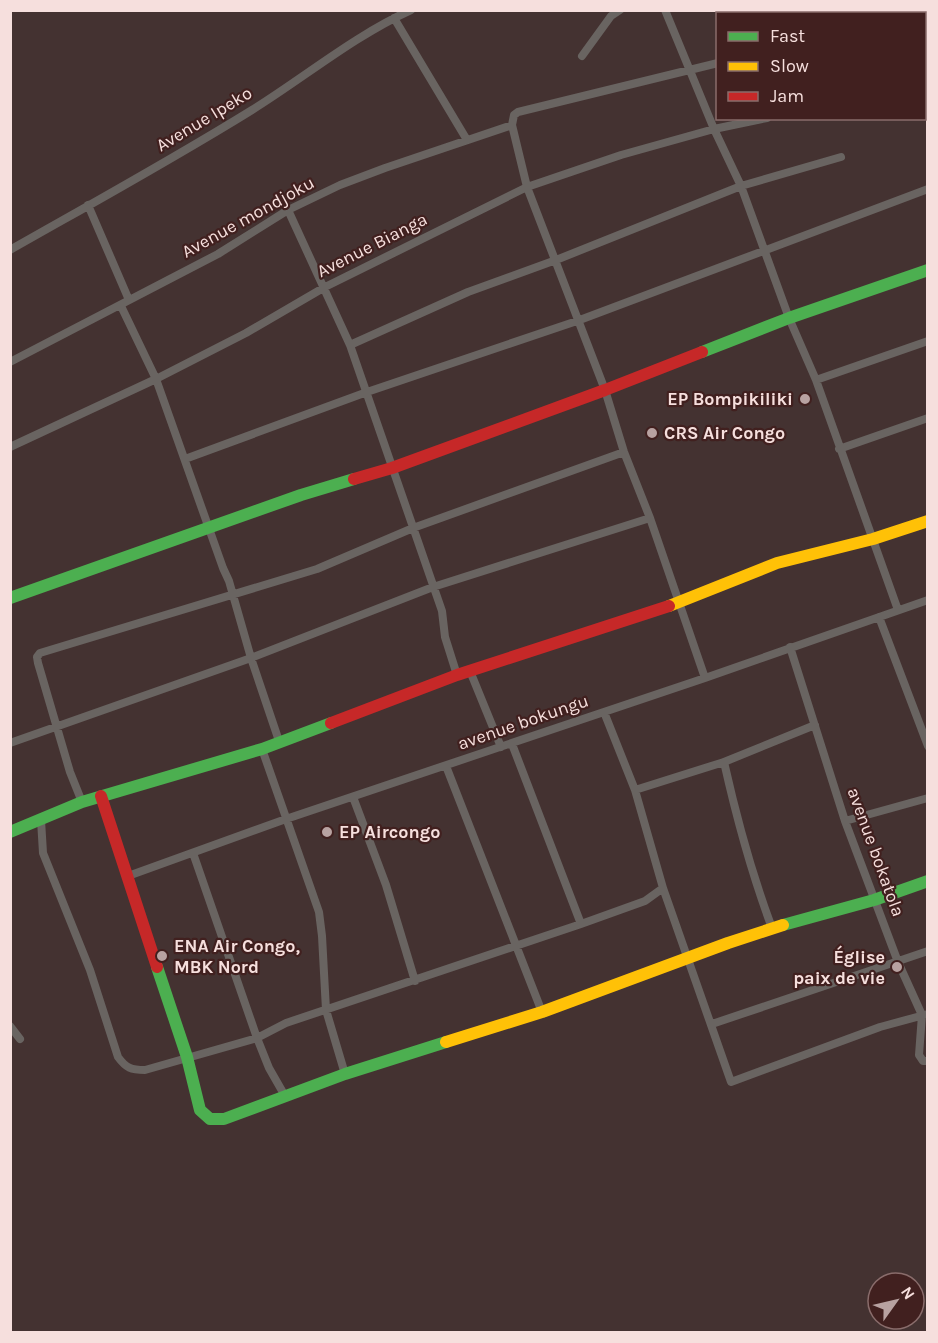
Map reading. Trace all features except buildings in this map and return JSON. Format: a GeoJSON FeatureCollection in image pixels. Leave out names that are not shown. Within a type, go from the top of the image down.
{"type":"FeatureCollection","features":[{"type":"Feature","properties":{"kind":"street","name":"Avenue Ipeko"},"geometry":{"type":"LineString","coordinates":[[10,250],[251,110],[304,77],[340,50],[411,10]]}},
{"type":"Feature","properties":{"kind":"street"},"geometry":{"type":"LineString","coordinates":[[582,56],[611,16],[620,10]]}},
{"type":"Feature","properties":{"kind":"street"},"geometry":{"type":"LineString","coordinates":[[665,10],[714,129],[741,186],[789,318],[816,380],[898,610]]}},
{"type":"Feature","properties":{"kind":"street"},"geometry":{"type":"LineString","coordinates":[[394,18],[467,140]]}},
{"type":"Feature","properties":{"kind":"street"},"geometry":{"type":"LineString","coordinates":[[705,678],[650,518],[624,452],[605,390],[527,187],[512,125],[514,115],[518,112],[716,63]]}},
{"type":"Feature","properties":{"kind":"street","name":"Avenue Bianga"},"geometry":{"type":"LineString","coordinates":[[10,447],[156,379],[246,333],[325,287],[527,187],[621,155],[714,129],[757,120]]}},
{"type":"Feature","properties":{"kind":"street","name":"Avenue mondjoku"},"geometry":{"type":"LineString","coordinates":[[10,362],[218,254],[288,210],[340,185],[512,125]]}},
{"type":"Feature","properties":{"kind":"street"},"geometry":{"type":"LineString","coordinates":[[350,345],[468,292],[556,260],[741,186],[841,157]]}},
{"type":"Feature","properties":{"kind":"street"},"geometry":{"type":"LineString","coordinates":[[184,459],[367,392],[577,321],[927,189]]}},
{"type":"Feature","properties":{"kind":"street"},"geometry":{"type":"LineString","coordinates":[[88,205],[129,300]]}},
{"type":"Feature","properties":{"kind":"street"},"geometry":{"type":"LineString","coordinates":[[288,210],[350,345],[442,611],[445,637],[457,675]]}},
{"type":"Feature","properties":{"kind":"street"},"geometry":{"type":"LineString","coordinates":[[10,598],[301,495],[392,468],[605,390],[789,318],[927,270]]}},
{"type":"Feature","properties":{"kind":"street"},"geometry":{"type":"LineString","coordinates":[[121,306],[156,379],[229,580],[251,658],[279,741]]}},
{"type":"Feature","properties":{"kind":"street"},"geometry":{"type":"LineString","coordinates":[[816,380],[927,341]]}},
{"type":"Feature","properties":{"kind":"street"},"geometry":{"type":"LineString","coordinates":[[839,449],[927,418]]}},
{"type":"Feature","properties":{"kind":"street"},"geometry":{"type":"LineString","coordinates":[[82,802],[70,772],[38,663],[37,657],[40,653],[317,569],[413,528],[624,452]]}},
{"type":"Feature","properties":{"kind":"street"},"geometry":{"type":"LineString","coordinates":[[10,743],[251,658],[433,587],[650,518]]}},
{"type":"Feature","properties":{"kind":"street"},"geometry":{"type":"LineString","coordinates":[[10,832],[82,802],[262,749],[457,675],[680,603],[777,563],[873,539],[927,521]]}},
{"type":"Feature","properties":{"kind":"street","name":"avenue bokungu"},"geometry":{"type":"LineString","coordinates":[[129,876],[286,819],[512,744],[927,600]]}},
{"type":"Feature","properties":{"kind":"street"},"geometry":{"type":"LineString","coordinates":[[879,617],[927,746]]}},
{"type":"Feature","properties":{"kind":"street","name":"avenue bokatola"},"geometry":{"type":"LineString","coordinates":[[790,648],[845,821],[874,900],[898,962],[925,1014],[919,1055],[923,1062],[927,1061]]}},
{"type":"Feature","properties":{"kind":"street"},"geometry":{"type":"LineString","coordinates":[[470,671],[501,747]]}},
{"type":"Feature","properties":{"kind":"street"},"geometry":{"type":"LineString","coordinates":[[604,712],[635,790],[663,888],[731,1082],[791,1058],[925,1014]]}},
{"type":"Feature","properties":{"kind":"street"},"geometry":{"type":"LineString","coordinates":[[635,790],[724,762],[815,725]]}},
{"type":"Feature","properties":{"kind":"street"},"geometry":{"type":"LineString","coordinates":[[512,744],[581,924]]}},
{"type":"Feature","properties":{"kind":"street"},"geometry":{"type":"LineString","coordinates":[[262,749],[319,912],[326,1010],[345,1074]]}},
{"type":"Feature","properties":{"kind":"street"},"geometry":{"type":"LineString","coordinates":[[724,762],[752,874],[772,928]]}},
{"type":"Feature","properties":{"kind":"street"},"geometry":{"type":"LineString","coordinates":[[446,766],[542,1012]]}},
{"type":"Feature","properties":{"kind":"street"},"geometry":{"type":"LineString","coordinates":[[101,796],[187,1057],[200,1110],[204,1117],[212,1121],[224,1119],[345,1074],[542,1012],[686,957],[772,928],[874,900],[927,881]]}},
{"type":"Feature","properties":{"kind":"street"},"geometry":{"type":"LineString","coordinates":[[352,797],[386,885],[416,981]]}},
{"type":"Feature","properties":{"kind":"street"},"geometry":{"type":"LineString","coordinates":[[845,821],[927,798]]}},
{"type":"Feature","properties":{"kind":"street"},"geometry":{"type":"LineString","coordinates":[[41,820],[43,853],[90,970],[118,1057],[125,1067],[132,1070],[145,1070],[257,1038],[286,1023],[416,981],[645,901],[663,888]]}},
{"type":"Feature","properties":{"kind":"street"},"geometry":{"type":"LineString","coordinates":[[193,853],[257,1038],[269,1068],[285,1096]]}},
{"type":"Feature","properties":{"kind":"street"},"geometry":{"type":"LineString","coordinates":[[712,1024],[927,951]]}},
{"type":"Feature","properties":{"kind":"street"},"geometry":{"type":"LineString","coordinates":[[10,1026],[20,1039]]}},
{"type":"Feature","properties":{"kind":"traffic: fast"},"geometry":{"type":"LineString","coordinates":[[702,352],[789,318],[928,270]]}},
{"type":"Feature","properties":{"kind":"traffic: fast"},"geometry":{"type":"LineString","coordinates":[[10,598],[301,495],[354,479]]}},
{"type":"Feature","properties":{"kind":"traffic: fast"},"geometry":{"type":"LineString","coordinates":[[10,832],[82,802],[262,749],[331,723]]}},
{"type":"Feature","properties":{"kind":"traffic: fast"},"geometry":{"type":"LineString","coordinates":[[783,925],[874,900],[928,881]]}},
{"type":"Feature","properties":{"kind":"traffic: fast"},"geometry":{"type":"LineString","coordinates":[[157,967],[187,1057],[200,1110],[210,1119],[224,1119],[345,1074],[446,1042]]}},
{"type":"Feature","properties":{"kind":"traffic: slow"},"geometry":{"type":"LineString","coordinates":[[669,606],[777,563],[873,539],[928,521]]}},
{"type":"Feature","properties":{"kind":"traffic: slow"},"geometry":{"type":"LineString","coordinates":[[446,1042],[542,1012],[783,925]]}},
{"type":"Feature","properties":{"kind":"traffic: jam"},"geometry":{"type":"LineString","coordinates":[[354,479],[392,468],[702,352]]}},
{"type":"Feature","properties":{"kind":"traffic: jam"},"geometry":{"type":"LineString","coordinates":[[331,723],[457,675],[669,606]]}},
{"type":"Feature","properties":{"kind":"traffic: jam"},"geometry":{"type":"LineString","coordinates":[[101,796],[157,967]]}},
{"type":"Feature","properties":{"kind":"place","name":"EP Bompikiliki"},"geometry":{"type":"Point","coordinates":[805,399]}},
{"type":"Feature","properties":{"kind":"place","name":"CRS Air Congo"},"geometry":{"type":"Point","coordinates":[652,433]}},
{"type":"Feature","properties":{"kind":"place","name":"EP Aircongo"},"geometry":{"type":"Point","coordinates":[327,832]}},
{"type":"Feature","properties":{"kind":"place","name":"ENA Air Congo, MBK Nord"},"geometry":{"type":"Point","coordinates":[162,956]}},
{"type":"Feature","properties":{"kind":"place","name":"Église paix de vie"},"geometry":{"type":"Point","coordinates":[897,967]}}]}
